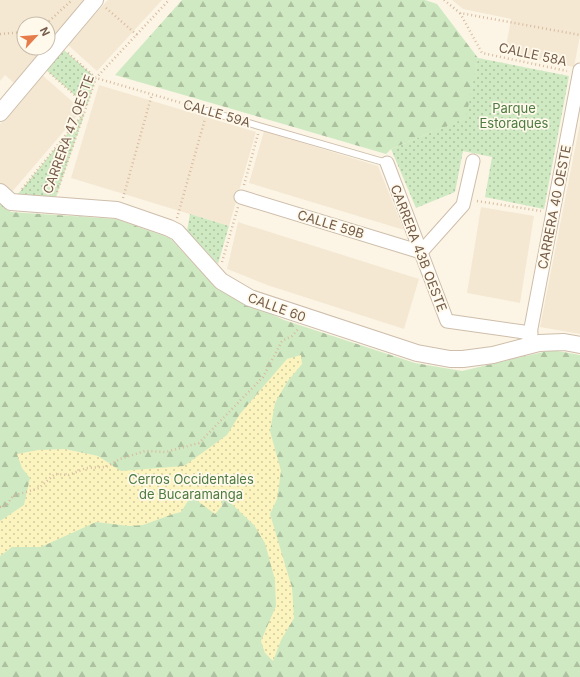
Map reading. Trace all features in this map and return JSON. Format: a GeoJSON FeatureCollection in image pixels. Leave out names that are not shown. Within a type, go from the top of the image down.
{"type":"FeatureCollection","features":[{"type":"Feature","properties":{"kind":"street"},"geometry":{"type":"LineString","coordinates":[[0,113],[58,44],[99,2]]}},
{"type":"Feature","properties":{"kind":"street","name":"CARRERA 40 OESTE"},"geometry":{"type":"LineString","coordinates":[[529,339],[580,72]]}},
{"type":"Feature","properties":{"kind":"street"},"geometry":{"type":"LineString","coordinates":[[420,252],[463,204],[473,161]]}},
{"type":"Feature","properties":{"kind":"street","name":"CARRERA 43B OESTE"},"geometry":{"type":"LineString","coordinates":[[387,163],[447,321],[529,339]]}},
{"type":"Feature","properties":{"kind":"street","name":"CALLE 60"},"geometry":{"type":"LineString","coordinates":[[6,197],[52,205],[119,211],[174,230],[225,284],[260,302],[418,353],[450,359],[480,358],[529,339],[580,345]]}},
{"type":"Feature","properties":{"kind":"street","name":"CALLE 59B"},"geometry":{"type":"LineString","coordinates":[[241,197],[420,252]]}},
{"type":"Feature","properties":{"kind":"lane","name":"CALLE 59A"},"geometry":{"type":"LineString","coordinates":[[207,110],[387,163]]}},
{"type":"Feature","properties":{"kind":"path"},"geometry":{"type":"LineString","coordinates":[[55,16],[72,0]]}},
{"type":"Feature","properties":{"kind":"path","name":"CARRERA 47 OESTE"},"geometry":{"type":"LineString","coordinates":[[52,205],[96,78],[169,0]]}},
{"type":"Feature","properties":{"kind":"path"},"geometry":{"type":"LineString","coordinates":[[444,0],[460,13],[580,35]]}},
{"type":"Feature","properties":{"kind":"path"},"geometry":{"type":"LineString","coordinates":[[99,2],[137,35]]}},
{"type":"Feature","properties":{"kind":"path","name":"CALLE 58A"},"geometry":{"type":"LineString","coordinates":[[460,13],[482,53],[580,72]]}},
{"type":"Feature","properties":{"kind":"path"},"geometry":{"type":"LineString","coordinates":[[0,34],[16,33]]}},
{"type":"Feature","properties":{"kind":"path","name":"CALLE 59A"},"geometry":{"type":"LineString","coordinates":[[58,44],[96,78],[207,110]]}},
{"type":"Feature","properties":{"kind":"path"},"geometry":{"type":"LineString","coordinates":[[40,65],[87,106]]}},
{"type":"Feature","properties":{"kind":"path"},"geometry":{"type":"LineString","coordinates":[[119,211],[152,94]]}},
{"type":"Feature","properties":{"kind":"path"},"geometry":{"type":"LineString","coordinates":[[174,230],[207,110]]}},
{"type":"Feature","properties":{"kind":"path"},"geometry":{"type":"LineString","coordinates":[[6,197],[85,112]]}},
{"type":"Feature","properties":{"kind":"path"},"geometry":{"type":"LineString","coordinates":[[465,199],[553,213]]}},
{"type":"Feature","properties":{"kind":"path"},"geometry":{"type":"LineString","coordinates":[[0,507],[6,506],[13,496],[39,488],[55,474],[69,475],[86,468],[106,467],[144,451],[166,452],[199,443],[263,377],[282,341],[292,336],[298,330],[305,317]]}},
{"type":"Feature","properties":{"kind":"shaded area"},"geometry":{"type":"Polygon","coordinates":[[[0,0],[85,0],[56,34],[56,16],[16,16],[16,56],[37,56],[14,83],[5,75],[0,81],[0,0]]]}},
{"type":"Feature","properties":{"kind":"shaded area"},"geometry":{"type":"Polygon","coordinates":[[[108,0],[162,0],[97,71],[67,44],[108,0]]]}},
{"type":"Feature","properties":{"kind":"shaded area"},"geometry":{"type":"Polygon","coordinates":[[[452,0],[580,0],[580,36],[574,67],[505,52],[511,19],[463,9],[452,0]]]}},
{"type":"Feature","properties":{"kind":"shaded area"},"geometry":{"type":"Polygon","coordinates":[[[42,75],[82,110],[11,193],[0,183],[0,124],[42,75]]]}},
{"type":"Feature","properties":{"kind":"shaded area"},"geometry":{"type":"Polygon","coordinates":[[[99,85],[256,132],[229,226],[71,178],[99,85]]]}},
{"type":"Feature","properties":{"kind":"shaded area"},"geometry":{"type":"Polygon","coordinates":[[[580,123],[580,334],[540,327],[580,123]]]}},
{"type":"Feature","properties":{"kind":"shaded area"},"geometry":{"type":"Polygon","coordinates":[[[264,131],[378,166],[404,230],[249,183],[264,131]]]}},
{"type":"Feature","properties":{"kind":"shaded area"},"geometry":{"type":"Polygon","coordinates":[[[481,207],[534,216],[520,303],[467,293],[481,207]]]}},
{"type":"Feature","properties":{"kind":"shaded area"},"geometry":{"type":"Polygon","coordinates":[[[238,222],[419,279],[404,329],[267,285],[227,269],[238,222]]]}},
{"type":"Feature","properties":{"kind":"green space"},"geometry":{"type":"Polygon","coordinates":[[[182,0],[425,0],[437,4],[478,58],[467,118],[391,149],[386,154],[115,75],[182,0]]]}},
{"type":"Feature","properties":{"kind":"green space"},"geometry":{"type":"Polygon","coordinates":[[[63,49],[96,78],[87,106],[46,70],[63,49]]]}},
{"type":"Feature","properties":{"kind":"green space","name":"Parque Estoraques"},"geometry":{"type":"Polygon","coordinates":[[[478,58],[569,76],[544,209],[485,197],[492,157],[463,151],[455,192],[416,208],[391,149],[466,118],[478,58]]]}},
{"type":"Feature","properties":{"kind":"green space"},"geometry":{"type":"Polygon","coordinates":[[[85,112],[56,197],[18,194],[85,112]]]}},
{"type":"Feature","properties":{"kind":"green space","name":"Cerros Occidentales de Bucaramanga"},"geometry":{"type":"Polygon","coordinates":[[[0,202],[11,212],[116,219],[170,238],[216,288],[284,320],[415,363],[462,371],[552,350],[580,355],[580,677],[0,677],[0,202]]]}},
{"type":"Feature","properties":{"kind":"green space"},"geometry":{"type":"Polygon","coordinates":[[[190,214],[229,226],[218,264],[187,231],[190,214]]]}},
{"type":"Feature","properties":{"kind":"sand"},"geometry":{"type":"Polygon","coordinates":[[[301,355],[302,364],[287,382],[275,403],[270,431],[281,471],[277,499],[270,514],[292,588],[294,618],[281,640],[273,661],[265,653],[261,641],[276,606],[275,580],[265,543],[254,525],[221,494],[222,506],[215,514],[191,496],[181,512],[143,525],[129,526],[96,522],[41,547],[12,547],[0,556],[0,521],[24,505],[30,478],[22,468],[17,454],[38,450],[65,449],[98,456],[121,471],[184,466],[227,435],[240,414],[287,359],[301,355]]]}}]}
